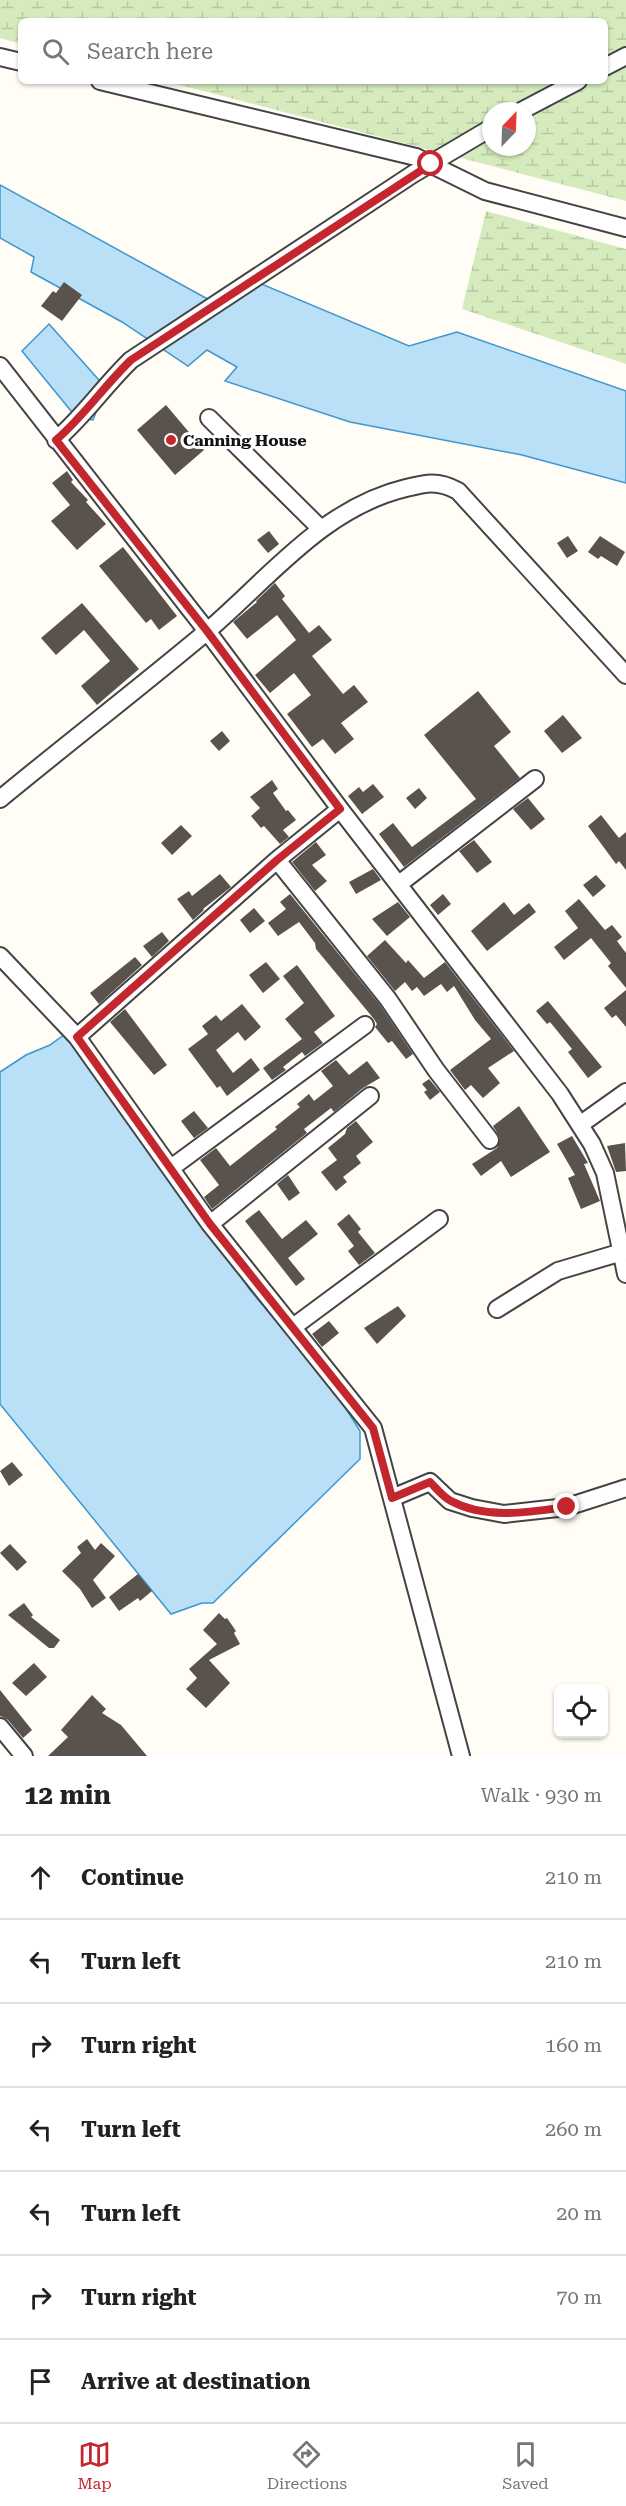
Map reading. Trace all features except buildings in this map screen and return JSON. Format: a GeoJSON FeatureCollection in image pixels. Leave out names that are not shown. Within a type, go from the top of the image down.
{"type":"FeatureCollection","features":[{"type":"Feature","properties":{"kind":"street"},"geometry":{"type":"LineString","coordinates":[[608,65],[626,56]]}},
{"type":"Feature","properties":{"kind":"street"},"geometry":{"type":"LineString","coordinates":[[0,57],[18,61]]}},
{"type":"Feature","properties":{"kind":"street"},"geometry":{"type":"LineString","coordinates":[[112,84],[416,157],[485,191],[626,228]]}},
{"type":"Feature","properties":{"kind":"street"},"geometry":{"type":"LineString","coordinates":[[536,103],[572,84]]}},
{"type":"Feature","properties":{"kind":"street"},"geometry":{"type":"LineString","coordinates":[[56,440],[89,408],[131,360],[414,174],[482,133]]}},
{"type":"Feature","properties":{"kind":"street"},"geometry":{"type":"LineString","coordinates":[[0,366],[207,631],[581,1124],[605,1173],[626,1274]]}},
{"type":"Feature","properties":{"kind":"street"},"geometry":{"type":"LineString","coordinates":[[209,418],[321,529]]}},
{"type":"Feature","properties":{"kind":"street"},"geometry":{"type":"LineString","coordinates":[[0,799],[207,631],[294,550],[321,529],[393,491],[432,482],[444,483],[458,491],[626,675]]}},
{"type":"Feature","properties":{"kind":"street"},"geometry":{"type":"LineString","coordinates":[[399,885],[535,779]]}},
{"type":"Feature","properties":{"kind":"street"},"geometry":{"type":"LineString","coordinates":[[77,1037],[277,860],[340,809]]}},
{"type":"Feature","properties":{"kind":"street"},"geometry":{"type":"LineString","coordinates":[[277,860],[388,999],[436,1070],[490,1140]]}},
{"type":"Feature","properties":{"kind":"street"},"geometry":{"type":"LineString","coordinates":[[0,956],[77,1037],[210,1224],[373,1428],[461,1756]]}},
{"type":"Feature","properties":{"kind":"street"},"geometry":{"type":"LineString","coordinates":[[171,1168],[364,1025]]}},
{"type":"Feature","properties":{"kind":"street"},"geometry":{"type":"LineString","coordinates":[[581,1124],[626,1092]]}},
{"type":"Feature","properties":{"kind":"street"},"geometry":{"type":"LineString","coordinates":[[210,1224],[370,1096]]}},
{"type":"Feature","properties":{"kind":"street"},"geometry":{"type":"LineString","coordinates":[[293,1327],[439,1219]]}},
{"type":"Feature","properties":{"kind":"street"},"geometry":{"type":"LineString","coordinates":[[497,1309],[552,1274],[622,1252]]}},
{"type":"Feature","properties":{"kind":"street"},"geometry":{"type":"LineString","coordinates":[[392,1498],[430,1482],[450,1501],[504,1514],[567,1507],[626,1488]]}},
{"type":"Feature","properties":{"kind":"street"},"geometry":{"type":"LineString","coordinates":[[0,1726],[24,1756]]}},
{"type":"Feature","properties":{"kind":"green space"},"geometry":{"type":"Polygon","coordinates":[[[0,0],[626,0],[626,201],[177,84],[608,84],[608,18],[18,18],[18,43],[0,38],[0,0]]]}},
{"type":"Feature","properties":{"kind":"green space"},"geometry":{"type":"Polygon","coordinates":[[[486,211],[626,249],[626,364],[462,309],[486,211]]]}},
{"type":"Feature","properties":{"kind":"water"},"geometry":{"type":"Polygon","coordinates":[[[0,185],[224,308],[257,282],[409,346],[457,332],[626,391],[626,483],[522,455],[350,422],[225,381],[237,367],[207,350],[188,366],[122,322],[31,272],[34,257],[0,238],[0,185]]]}},
{"type":"Feature","properties":{"kind":"water"},"geometry":{"type":"Polygon","coordinates":[[[49,324],[106,388],[93,420],[76,417],[22,351],[49,324]]]}},
{"type":"Feature","properties":{"kind":"water"},"geometry":{"type":"Polygon","coordinates":[[[65,1034],[211,1232],[250,1290],[335,1391],[360,1431],[360,1459],[213,1603],[202,1603],[171,1614],[0,1404],[0,1072],[26,1055],[50,1045],[65,1034]]]}},
{"type":"Feature","properties":{"kind":"place","name":"Canning House"},"geometry":{"type":"Point","coordinates":[171,440]}},
{"type":"Feature","properties":{"kind":"route"},"geometry":{"type":"LineString","coordinates":[[431,164],[131,360],[75,423],[56,440],[207,631],[340,809],[277,860],[77,1037],[210,1224],[373,1428],[392,1498],[430,1482],[450,1501],[504,1514],[567,1507]]}}]}
